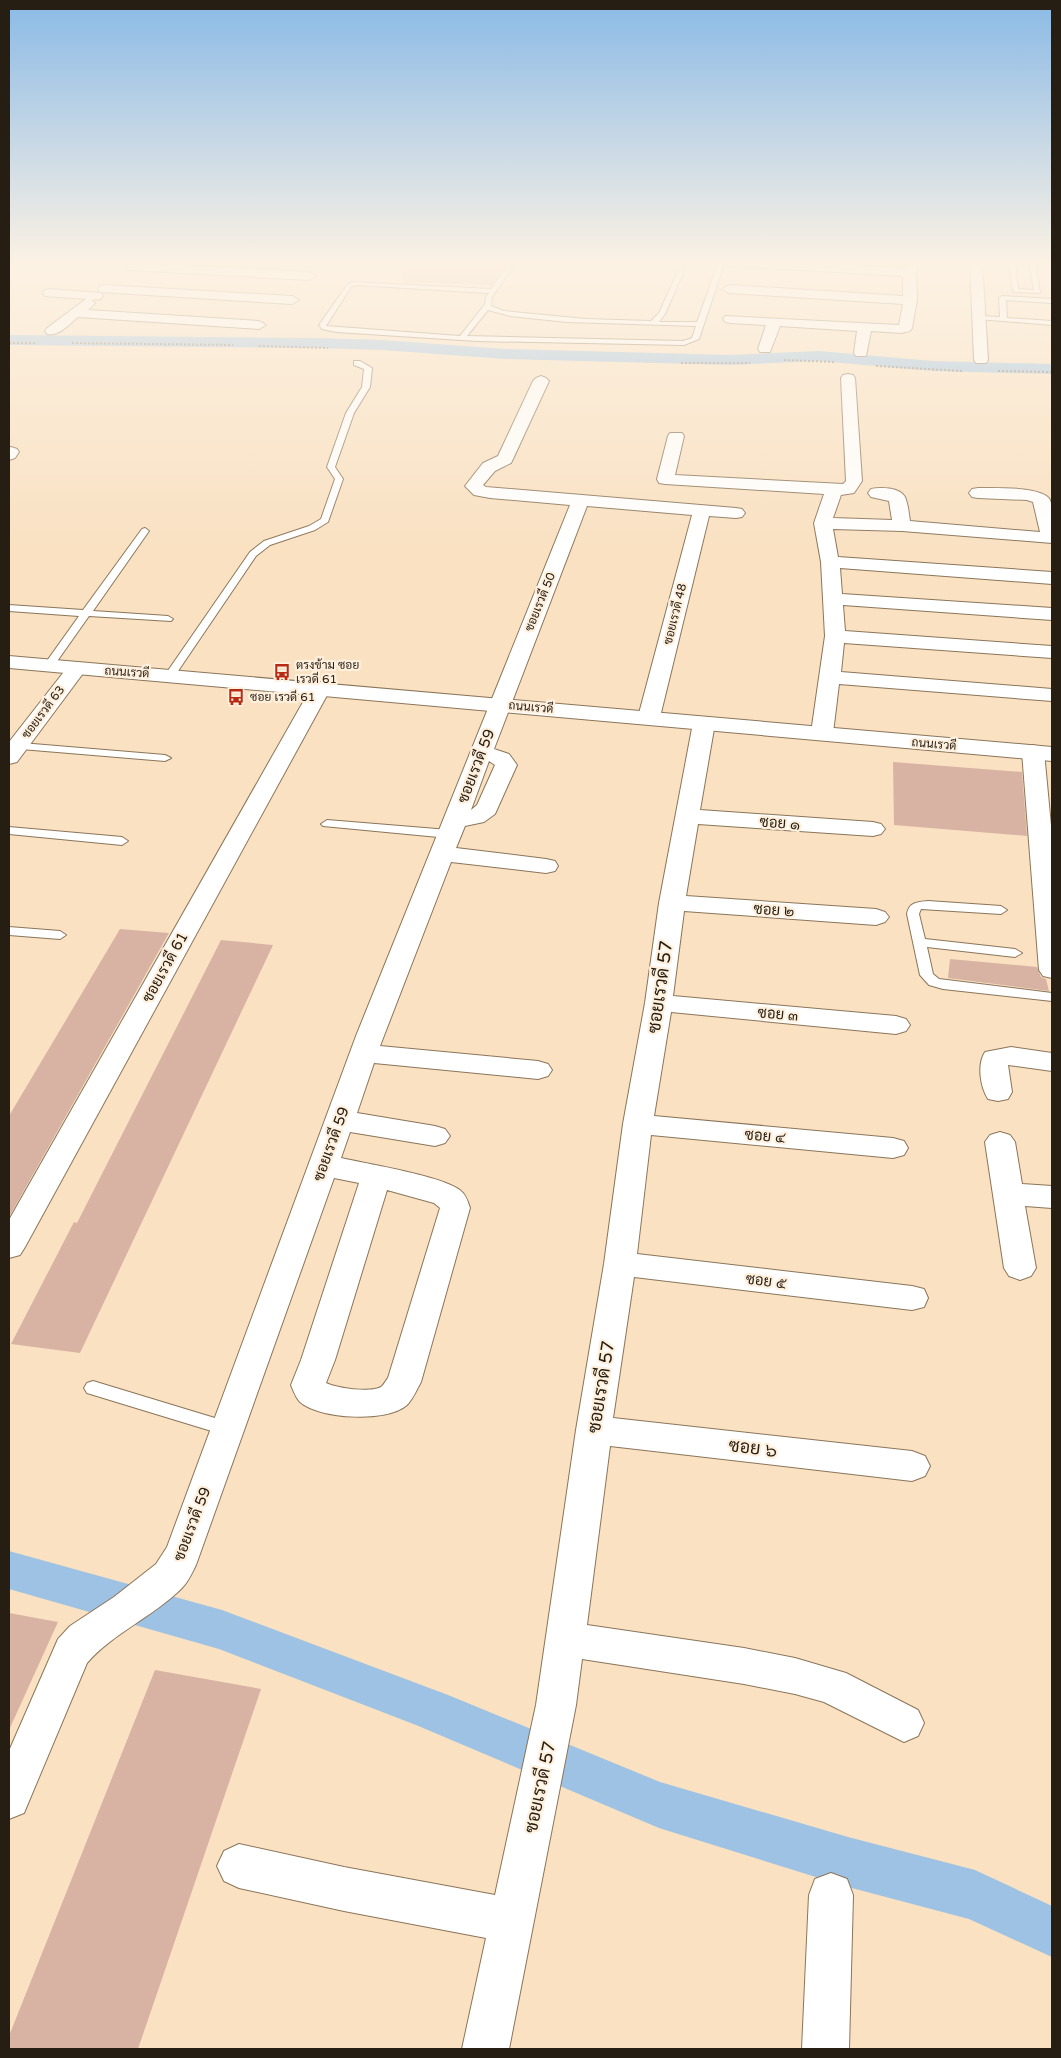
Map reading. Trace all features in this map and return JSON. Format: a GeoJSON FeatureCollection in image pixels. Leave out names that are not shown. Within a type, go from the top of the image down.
{"type":"FeatureCollection","features":[{"type":"Feature","properties":{"kind":"street"},"geometry":{"type":"LineString","coordinates":[[676,436],[665,479],[834,490],[848,489],[854,480],[848,378]]}},
{"type":"Feature","properties":{"kind":"street"},"geometry":{"type":"LineString","coordinates":[[541,381],[505,459],[489,467],[474,486],[480,491],[736,513]]}},
{"type":"Feature","properties":{"kind":"street"},"geometry":{"type":"LineString","coordinates":[[822,734],[835,636],[830,562],[823,523],[834,490]]}},
{"type":"Feature","properties":{"kind":"street"},"geometry":{"type":"LineString","coordinates":[[878,493],[889,494],[897,498],[902,526]]}},
{"type":"Feature","properties":{"kind":"street"},"geometry":{"type":"LineString","coordinates":[[823,523],[902,526],[1052,538],[1041,499],[1028,496],[978,493]]}},
{"type":"Feature","properties":{"kind":"street","name":"ซอยเรวดี 50"},"geometry":{"type":"LineString","coordinates":[[500,704],[581,500]]}},
{"type":"Feature","properties":{"kind":"street","name":"ซอยเรวดี 48"},"geometry":{"type":"LineString","coordinates":[[649,717],[702,510]]}},
{"type":"Feature","properties":{"kind":"street"},"geometry":{"type":"LineString","coordinates":[[830,562],[1052,578]]}},
{"type":"Feature","properties":{"kind":"street"},"geometry":{"type":"LineString","coordinates":[[833,598],[1052,614]]}},
{"type":"Feature","properties":{"kind":"street"},"geometry":{"type":"LineString","coordinates":[[835,636],[1052,652]]}},
{"type":"Feature","properties":{"kind":"street","name":"ถนนเรวดี"},"geometry":{"type":"LineString","coordinates":[[9,662],[1042,753]]}},
{"type":"Feature","properties":{"kind":"street","name":"ซอยเรวดี 63"},"geometry":{"type":"LineString","coordinates":[[12,749],[77,668]]}},
{"type":"Feature","properties":{"kind":"street"},"geometry":{"type":"LineString","coordinates":[[830,677],[1052,695]]}},
{"type":"Feature","properties":{"kind":"street","name":"ซอยเรวดี 61"},"geometry":{"type":"LineString","coordinates":[[9,1247],[321,688]]}},
{"type":"Feature","properties":{"kind":"street","name":"ซอยเรวดี 59"},"geometry":{"type":"LineString","coordinates":[[9,1799],[72,1652],[84,1638],[98,1627],[128,1609],[162,1582],[173,1571],[183,1554],[364,1053],[500,704]]}},
{"type":"Feature","properties":{"kind":"street","name":"ซอยเรวดี 57"},"geometry":{"type":"LineString","coordinates":[[485,2049],[556,1705],[594,1430],[620,1264],[638,1124],[659,1004],[672,903],[704,723]]}},
{"type":"Feature","properties":{"kind":"street"},"geometry":{"type":"LineString","coordinates":[[1042,753],[1052,970]]}},
{"type":"Feature","properties":{"kind":"street","name":"ซอย ๑"},"geometry":{"type":"LineString","coordinates":[[688,816],[873,829]]}},
{"type":"Feature","properties":{"kind":"street"},"geometry":{"type":"LineString","coordinates":[[449,836],[546,866]]}},
{"type":"Feature","properties":{"kind":"street","name":"ซอย ๒"},"geometry":{"type":"LineString","coordinates":[[672,903],[876,917]]}},
{"type":"Feature","properties":{"kind":"street","name":"ซอย ๓"},"geometry":{"type":"LineString","coordinates":[[659,1004],[896,1025]]}},
{"type":"Feature","properties":{"kind":"street"},"geometry":{"type":"LineString","coordinates":[[364,1053],[538,1070]]}},
{"type":"Feature","properties":{"kind":"street"},"geometry":{"type":"LineString","coordinates":[[998,1092],[994,1064],[995,1058],[1011,1056],[1052,1062]]}},
{"type":"Feature","properties":{"kind":"street"},"geometry":{"type":"LineString","coordinates":[[340,1120],[436,1136]]}},
{"type":"Feature","properties":{"kind":"street","name":"ซอย ๔"},"geometry":{"type":"LineString","coordinates":[[638,1124],[892,1148]]}},
{"type":"Feature","properties":{"kind":"street"},"geometry":{"type":"LineString","coordinates":[[1000,1142],[1020,1268]]}},
{"type":"Feature","properties":{"kind":"street"},"geometry":{"type":"LineString","coordinates":[[323,1165],[419,1186],[445,1194],[452,1200],[455,1208],[404,1382],[394,1396],[373,1404],[328,1400],[312,1392],[308,1385],[318,1360],[376,1177]]}},
{"type":"Feature","properties":{"kind":"street"},"geometry":{"type":"LineString","coordinates":[[1008,1194],[1052,1198]]}},
{"type":"Feature","properties":{"kind":"street","name":"ซอย ๕"},"geometry":{"type":"LineString","coordinates":[[620,1264],[912,1298]]}},
{"type":"Feature","properties":{"kind":"street","name":"ซอย ๖"},"geometry":{"type":"LineString","coordinates":[[594,1430],[912,1466]]}},
{"type":"Feature","properties":{"kind":"street"},"geometry":{"type":"LineString","coordinates":[[565,1640],[744,1666],[795,1676],[832,1686],[904,1723]]}},
{"type":"Feature","properties":{"kind":"street"},"geometry":{"type":"LineString","coordinates":[[239,1866],[344,1889],[511,1920]]}},
{"type":"Feature","properties":{"kind":"street"},"geometry":{"type":"LineString","coordinates":[[825,2049],[831,1895]]}},
{"type":"Feature","properties":{"kind":"lane"},"geometry":{"type":"LineString","coordinates":[[170,675],[253,554],[267,543],[312,528],[325,520],[339,479],[331,467],[339,440],[350,413],[366,387],[368,368],[357,363]]}},
{"type":"Feature","properties":{"kind":"lane"},"geometry":{"type":"LineString","coordinates":[[49,665],[145,531]]}},
{"type":"Feature","properties":{"kind":"lane"},"geometry":{"type":"LineString","coordinates":[[9,608],[168,619]]}},
{"type":"Feature","properties":{"kind":"lane"},"geometry":{"type":"LineString","coordinates":[[12,749],[165,758]]}},
{"type":"Feature","properties":{"kind":"lane"},"geometry":{"type":"LineString","coordinates":[[327,824],[449,836]]}},
{"type":"Feature","properties":{"kind":"lane"},"geometry":{"type":"LineString","coordinates":[[9,830],[122,841]]}},
{"type":"Feature","properties":{"kind":"lane"},"geometry":{"type":"LineString","coordinates":[[1001,910],[928,905],[918,906],[914,909],[913,914],[928,975],[934,982],[1052,997]]}},
{"type":"Feature","properties":{"kind":"lane"},"geometry":{"type":"LineString","coordinates":[[9,931],[60,935]]}},
{"type":"Feature","properties":{"kind":"lane"},"geometry":{"type":"LineString","coordinates":[[919,942],[1015,953]]}},
{"type":"Feature","properties":{"kind":"lane"},"geometry":{"type":"LineString","coordinates":[[93,1388],[228,1429]]}},
{"type":"Feature","properties":{"kind":"building"},"geometry":{"type":"Polygon","coordinates":[[[893,762],[1022,772],[1027,836],[894,825],[893,762]]]}},
{"type":"Feature","properties":{"kind":"building"},"geometry":{"type":"Polygon","coordinates":[[[120,929],[169,933],[9,1217],[9,1116],[120,929]]]}},
{"type":"Feature","properties":{"kind":"building"},"geometry":{"type":"Polygon","coordinates":[[[221,940],[273,945],[80,1353],[11,1344],[74,1222],[77,1223],[221,940]]]}},
{"type":"Feature","properties":{"kind":"building"},"geometry":{"type":"Polygon","coordinates":[[[950,959],[1037,967],[1041,977],[1046,979],[1049,991],[948,978],[950,959]]]}},
{"type":"Feature","properties":{"kind":"building"},"geometry":{"type":"Polygon","coordinates":[[[9,1613],[58,1622],[9,1730],[9,1613]]]}},
{"type":"Feature","properties":{"kind":"building"},"geometry":{"type":"Polygon","coordinates":[[[155,1670],[261,1689],[138,2049],[9,2049],[9,2036],[155,1670]]]}},
{"type":"Feature","properties":{"kind":"waterway"},"geometry":{"type":"LineString","coordinates":[[619,357],[730,360],[771,357]]}},
{"type":"Feature","properties":{"kind":"waterway"},"geometry":{"type":"LineString","coordinates":[[831,357],[933,366],[1052,369]]}},
{"type":"Feature","properties":{"kind":"waterway"},"geometry":{"type":"LineString","coordinates":[[9,1570],[222,1630],[432,1710],[659,1805],[848,1862],[975,1895],[1052,1932]]}},
{"type":"Feature","properties":{"kind":"place","name":"ตรงข้าม ซอย เรวดี 61"},"geometry":{"type":"Point","coordinates":[282,672]}},
{"type":"Feature","properties":{"kind":"place","name":"ซอย เรวดี 61"},"geometry":{"type":"Point","coordinates":[236,697]}}]}
